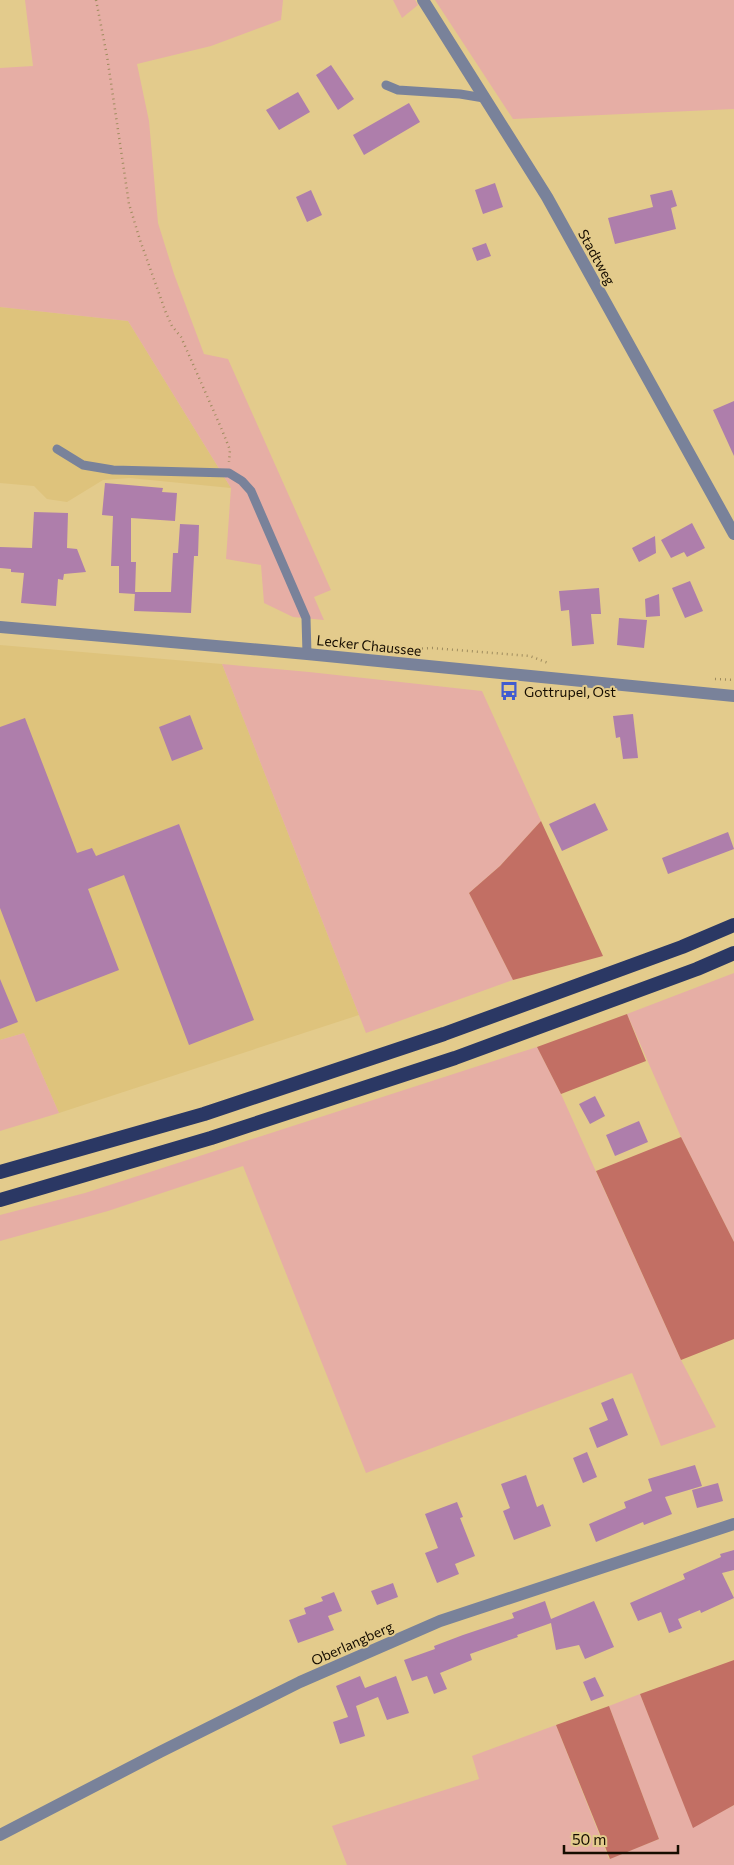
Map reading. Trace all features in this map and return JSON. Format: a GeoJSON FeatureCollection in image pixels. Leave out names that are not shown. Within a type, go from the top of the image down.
{"type":"FeatureCollection","features":[{"type":"Feature","properties":{"kind":"highway"},"geometry":{"type":"LineString","coordinates":[[0,1172],[204,1114],[444,1034],[682,947],[734,925]]}},
{"type":"Feature","properties":{"kind":"highway"},"geometry":{"type":"LineString","coordinates":[[0,1200],[211,1138],[454,1058],[697,969],[734,953]]}},
{"type":"Feature","properties":{"kind":"street","name":"Stadtweg"},"geometry":{"type":"LineString","coordinates":[[423,0],[547,197],[734,534]]}},
{"type":"Feature","properties":{"kind":"street","name":"Lecker Chaussee"},"geometry":{"type":"LineString","coordinates":[[0,627],[307,654],[734,696]]}},
{"type":"Feature","properties":{"kind":"street","name":"Oberlangberg"},"geometry":{"type":"LineString","coordinates":[[0,1835],[300,1682],[440,1621],[734,1524]]}},
{"type":"Feature","properties":{"kind":"lane"},"geometry":{"type":"LineString","coordinates":[[386,85],[398,90],[460,94],[484,98]]}},
{"type":"Feature","properties":{"kind":"lane"},"geometry":{"type":"LineString","coordinates":[[57,448],[83,465],[113,470],[229,473],[242,481],[251,491],[306,618],[307,654]]}},
{"type":"Feature","properties":{"kind":"path"},"geometry":{"type":"LineString","coordinates":[[96,0],[107,56],[129,204],[166,313],[172,326],[181,337],[230,450],[229,473]]}},
{"type":"Feature","properties":{"kind":"shaded area"},"geometry":{"type":"Polygon","coordinates":[[[25,0],[283,0],[281,20],[211,46],[137,64],[149,121],[158,223],[174,274],[204,354],[228,359],[331,590],[314,597],[324,620],[293,617],[264,603],[261,565],[226,559],[231,488],[128,321],[0,307],[0,68],[33,66],[25,0]]]}},
{"type":"Feature","properties":{"kind":"shaded area"},"geometry":{"type":"Polygon","coordinates":[[[393,0],[415,0],[418,5],[402,18],[393,0]]]}},
{"type":"Feature","properties":{"kind":"shaded area"},"geometry":{"type":"Polygon","coordinates":[[[435,0],[734,0],[734,109],[513,119],[435,0]]]}},
{"type":"Feature","properties":{"kind":"shaded area"},"geometry":{"type":"Polygon","coordinates":[[[0,307],[128,321],[231,488],[130,478],[103,480],[67,502],[47,499],[34,486],[0,483],[0,307]]]}},
{"type":"Feature","properties":{"kind":"shaded area"},"geometry":{"type":"Polygon","coordinates":[[[0,645],[222,664],[359,1015],[59,1113],[24,1033],[0,1040],[0,645]]]}},
{"type":"Feature","properties":{"kind":"shaded area"},"geometry":{"type":"Polygon","coordinates":[[[222,664],[482,691],[541,821],[500,866],[469,893],[513,980],[366,1033],[222,664]]]}},
{"type":"Feature","properties":{"kind":"shaded area"},"geometry":{"type":"Polygon","coordinates":[[[541,821],[603,956],[513,980],[469,893],[500,866],[541,821]]]}},
{"type":"Feature","properties":{"kind":"shaded area"},"geometry":{"type":"Polygon","coordinates":[[[734,973],[734,1242],[681,1137],[627,1014],[734,973]]]}},
{"type":"Feature","properties":{"kind":"shaded area"},"geometry":{"type":"Polygon","coordinates":[[[627,1014],[646,1061],[561,1094],[537,1047],[627,1014]]]}},
{"type":"Feature","properties":{"kind":"shaded area"},"geometry":{"type":"Polygon","coordinates":[[[24,1033],[59,1113],[0,1131],[0,1040],[24,1033]]]}},
{"type":"Feature","properties":{"kind":"shaded area"},"geometry":{"type":"Polygon","coordinates":[[[537,1047],[561,1094],[681,1360],[716,1427],[661,1446],[632,1373],[366,1473],[243,1166],[108,1211],[0,1241],[0,1215],[85,1193],[537,1047]]]}},
{"type":"Feature","properties":{"kind":"shaded area"},"geometry":{"type":"Polygon","coordinates":[[[681,1137],[734,1242],[734,1339],[681,1360],[596,1171],[681,1137]]]}},
{"type":"Feature","properties":{"kind":"shaded area"},"geometry":{"type":"Polygon","coordinates":[[[734,1660],[734,1805],[693,1828],[640,1694],[734,1660]]]}},
{"type":"Feature","properties":{"kind":"shaded area"},"geometry":{"type":"Polygon","coordinates":[[[640,1694],[693,1827],[734,1805],[734,1865],[347,1865],[332,1826],[479,1779],[472,1756],[556,1725],[609,1859],[659,1839],[609,1706],[640,1694]]]}},
{"type":"Feature","properties":{"kind":"shaded area"},"geometry":{"type":"Polygon","coordinates":[[[609,1706],[659,1839],[610,1859],[556,1725],[609,1706]]]}},
{"type":"Feature","properties":{"kind":"building"},"geometry":{"type":"Polygon","coordinates":[[[331,65],[354,99],[338,110],[316,75],[331,65]]]}},
{"type":"Feature","properties":{"kind":"building"},"geometry":{"type":"Polygon","coordinates":[[[298,92],[310,112],[279,130],[266,110],[298,92]]]}},
{"type":"Feature","properties":{"kind":"building"},"geometry":{"type":"Polygon","coordinates":[[[409,103],[420,122],[364,155],[353,135],[409,103]]]}},
{"type":"Feature","properties":{"kind":"building"},"geometry":{"type":"Polygon","coordinates":[[[495,183],[503,207],[483,214],[475,190],[495,183]]]}},
{"type":"Feature","properties":{"kind":"building"},"geometry":{"type":"Polygon","coordinates":[[[311,190],[322,215],[307,222],[296,197],[311,190]]]}},
{"type":"Feature","properties":{"kind":"building"},"geometry":{"type":"Polygon","coordinates":[[[672,190],[677,206],[671,208],[676,229],[615,244],[608,218],[653,207],[650,195],[672,190]]]}},
{"type":"Feature","properties":{"kind":"building"},"geometry":{"type":"Polygon","coordinates":[[[486,243],[491,256],[477,261],[472,248],[486,243]]]}},
{"type":"Feature","properties":{"kind":"building"},"geometry":{"type":"Polygon","coordinates":[[[734,401],[734,456],[713,410],[734,401]]]}},
{"type":"Feature","properties":{"kind":"building"},"geometry":{"type":"Polygon","coordinates":[[[105,483],[163,488],[162,492],[177,493],[175,521],[131,518],[131,562],[136,562],[135,594],[119,593],[119,566],[111,566],[113,516],[102,515],[105,483]]]}},
{"type":"Feature","properties":{"kind":"building"},"geometry":{"type":"Polygon","coordinates":[[[34,512],[68,513],[67,548],[77,549],[86,572],[64,574],[63,580],[58,579],[56,606],[21,603],[24,573],[11,572],[11,569],[0,568],[0,547],[32,548],[34,512]]]}},
{"type":"Feature","properties":{"kind":"building"},"geometry":{"type":"Polygon","coordinates":[[[692,523],[705,548],[687,557],[684,552],[671,558],[661,540],[692,523]]]}},
{"type":"Feature","properties":{"kind":"building"},"geometry":{"type":"Polygon","coordinates":[[[180,524],[199,525],[198,556],[194,556],[191,613],[134,611],[135,592],[171,592],[173,553],[178,553],[180,524]]]}},
{"type":"Feature","properties":{"kind":"building"},"geometry":{"type":"Polygon","coordinates":[[[655,536],[656,553],[639,562],[632,548],[655,536]]]}},
{"type":"Feature","properties":{"kind":"building"},"geometry":{"type":"Polygon","coordinates":[[[690,581],[703,611],[685,618],[672,588],[690,581]]]}},
{"type":"Feature","properties":{"kind":"building"},"geometry":{"type":"Polygon","coordinates":[[[599,588],[601,614],[591,614],[594,644],[572,646],[569,610],[561,611],[559,591],[599,588]]]}},
{"type":"Feature","properties":{"kind":"building"},"geometry":{"type":"Polygon","coordinates":[[[659,594],[660,616],[646,617],[645,599],[659,594]]]}},
{"type":"Feature","properties":{"kind":"building"},"geometry":{"type":"Polygon","coordinates":[[[619,618],[647,620],[644,648],[617,645],[619,618]]]}},
{"type":"Feature","properties":{"kind":"building"},"geometry":{"type":"Polygon","coordinates":[[[633,714],[638,758],[623,759],[620,737],[616,738],[613,716],[633,714]]]}},
{"type":"Feature","properties":{"kind":"building"},"geometry":{"type":"Polygon","coordinates":[[[190,715],[203,749],[172,761],[159,727],[190,715]]]}},
{"type":"Feature","properties":{"kind":"building"},"geometry":{"type":"Polygon","coordinates":[[[25,718],[77,853],[92,848],[96,856],[179,824],[254,1020],[189,1045],[124,875],[88,889],[119,970],[36,1002],[0,908],[0,727],[25,718]]]}},
{"type":"Feature","properties":{"kind":"building"},"geometry":{"type":"Polygon","coordinates":[[[595,803],[608,830],[562,851],[549,824],[595,803]]]}},
{"type":"Feature","properties":{"kind":"building"},"geometry":{"type":"Polygon","coordinates":[[[728,832],[734,849],[668,874],[662,858],[728,832]]]}},
{"type":"Feature","properties":{"kind":"building"},"geometry":{"type":"Polygon","coordinates":[[[0,979],[18,1022],[0,1029],[0,979]]]}},
{"type":"Feature","properties":{"kind":"building"},"geometry":{"type":"Polygon","coordinates":[[[595,1096],[605,1116],[590,1124],[579,1104],[595,1096]]]}},
{"type":"Feature","properties":{"kind":"building"},"geometry":{"type":"Polygon","coordinates":[[[639,1121],[648,1142],[615,1156],[606,1135],[639,1121]]]}},
{"type":"Feature","properties":{"kind":"building"},"geometry":{"type":"Polygon","coordinates":[[[613,1398],[628,1435],[597,1448],[589,1428],[608,1420],[601,1403],[613,1398]]]}},
{"type":"Feature","properties":{"kind":"building"},"geometry":{"type":"Polygon","coordinates":[[[587,1452],[597,1477],[583,1483],[573,1458],[587,1452]]]}},
{"type":"Feature","properties":{"kind":"building"},"geometry":{"type":"Polygon","coordinates":[[[695,1465],[702,1486],[665,1497],[672,1514],[644,1525],[643,1522],[596,1542],[589,1524],[626,1508],[624,1502],[652,1491],[648,1479],[695,1465]]]}},
{"type":"Feature","properties":{"kind":"building"},"geometry":{"type":"Polygon","coordinates":[[[526,1475],[537,1507],[543,1504],[551,1526],[514,1540],[503,1511],[510,1508],[501,1484],[526,1475]]]}},
{"type":"Feature","properties":{"kind":"building"},"geometry":{"type":"Polygon","coordinates":[[[718,1483],[723,1501],[697,1508],[692,1490],[718,1483]]]}},
{"type":"Feature","properties":{"kind":"building"},"geometry":{"type":"Polygon","coordinates":[[[457,1502],[463,1517],[460,1518],[475,1556],[455,1564],[459,1574],[437,1583],[425,1553],[438,1548],[425,1514],[457,1502]]]}},
{"type":"Feature","properties":{"kind":"building"},"geometry":{"type":"Polygon","coordinates":[[[734,1550],[734,1570],[722,1573],[734,1598],[701,1613],[700,1610],[678,1619],[682,1628],[669,1633],[661,1612],[638,1621],[630,1603],[685,1579],[683,1574],[721,1557],[720,1554],[734,1550]]]}},
{"type":"Feature","properties":{"kind":"building"},"geometry":{"type":"Polygon","coordinates":[[[393,1583],[398,1597],[377,1605],[371,1591],[393,1583]]]}},
{"type":"Feature","properties":{"kind":"building"},"geometry":{"type":"Polygon","coordinates":[[[334,1592],[342,1611],[328,1616],[334,1630],[298,1643],[289,1620],[306,1614],[304,1608],[323,1601],[321,1597],[334,1592]]]}},
{"type":"Feature","properties":{"kind":"building"},"geometry":{"type":"Polygon","coordinates":[[[545,1601],[551,1619],[594,1601],[614,1647],[585,1659],[579,1645],[556,1650],[551,1623],[470,1654],[472,1660],[440,1673],[447,1689],[434,1694],[427,1676],[412,1681],[404,1660],[435,1649],[434,1646],[514,1618],[512,1613],[545,1601]]]}},
{"type":"Feature","properties":{"kind":"building"},"geometry":{"type":"Polygon","coordinates":[[[360,1676],[365,1688],[396,1676],[409,1713],[387,1720],[378,1697],[356,1706],[365,1736],[340,1744],[333,1722],[348,1717],[336,1686],[360,1676]]]}},
{"type":"Feature","properties":{"kind":"building"},"geometry":{"type":"Polygon","coordinates":[[[595,1677],[604,1696],[591,1701],[583,1682],[595,1677]]]}},
{"type":"Feature","properties":{"kind":"place","name":"Gottrupel, Ost"},"geometry":{"type":"Point","coordinates":[509,691]}}]}
